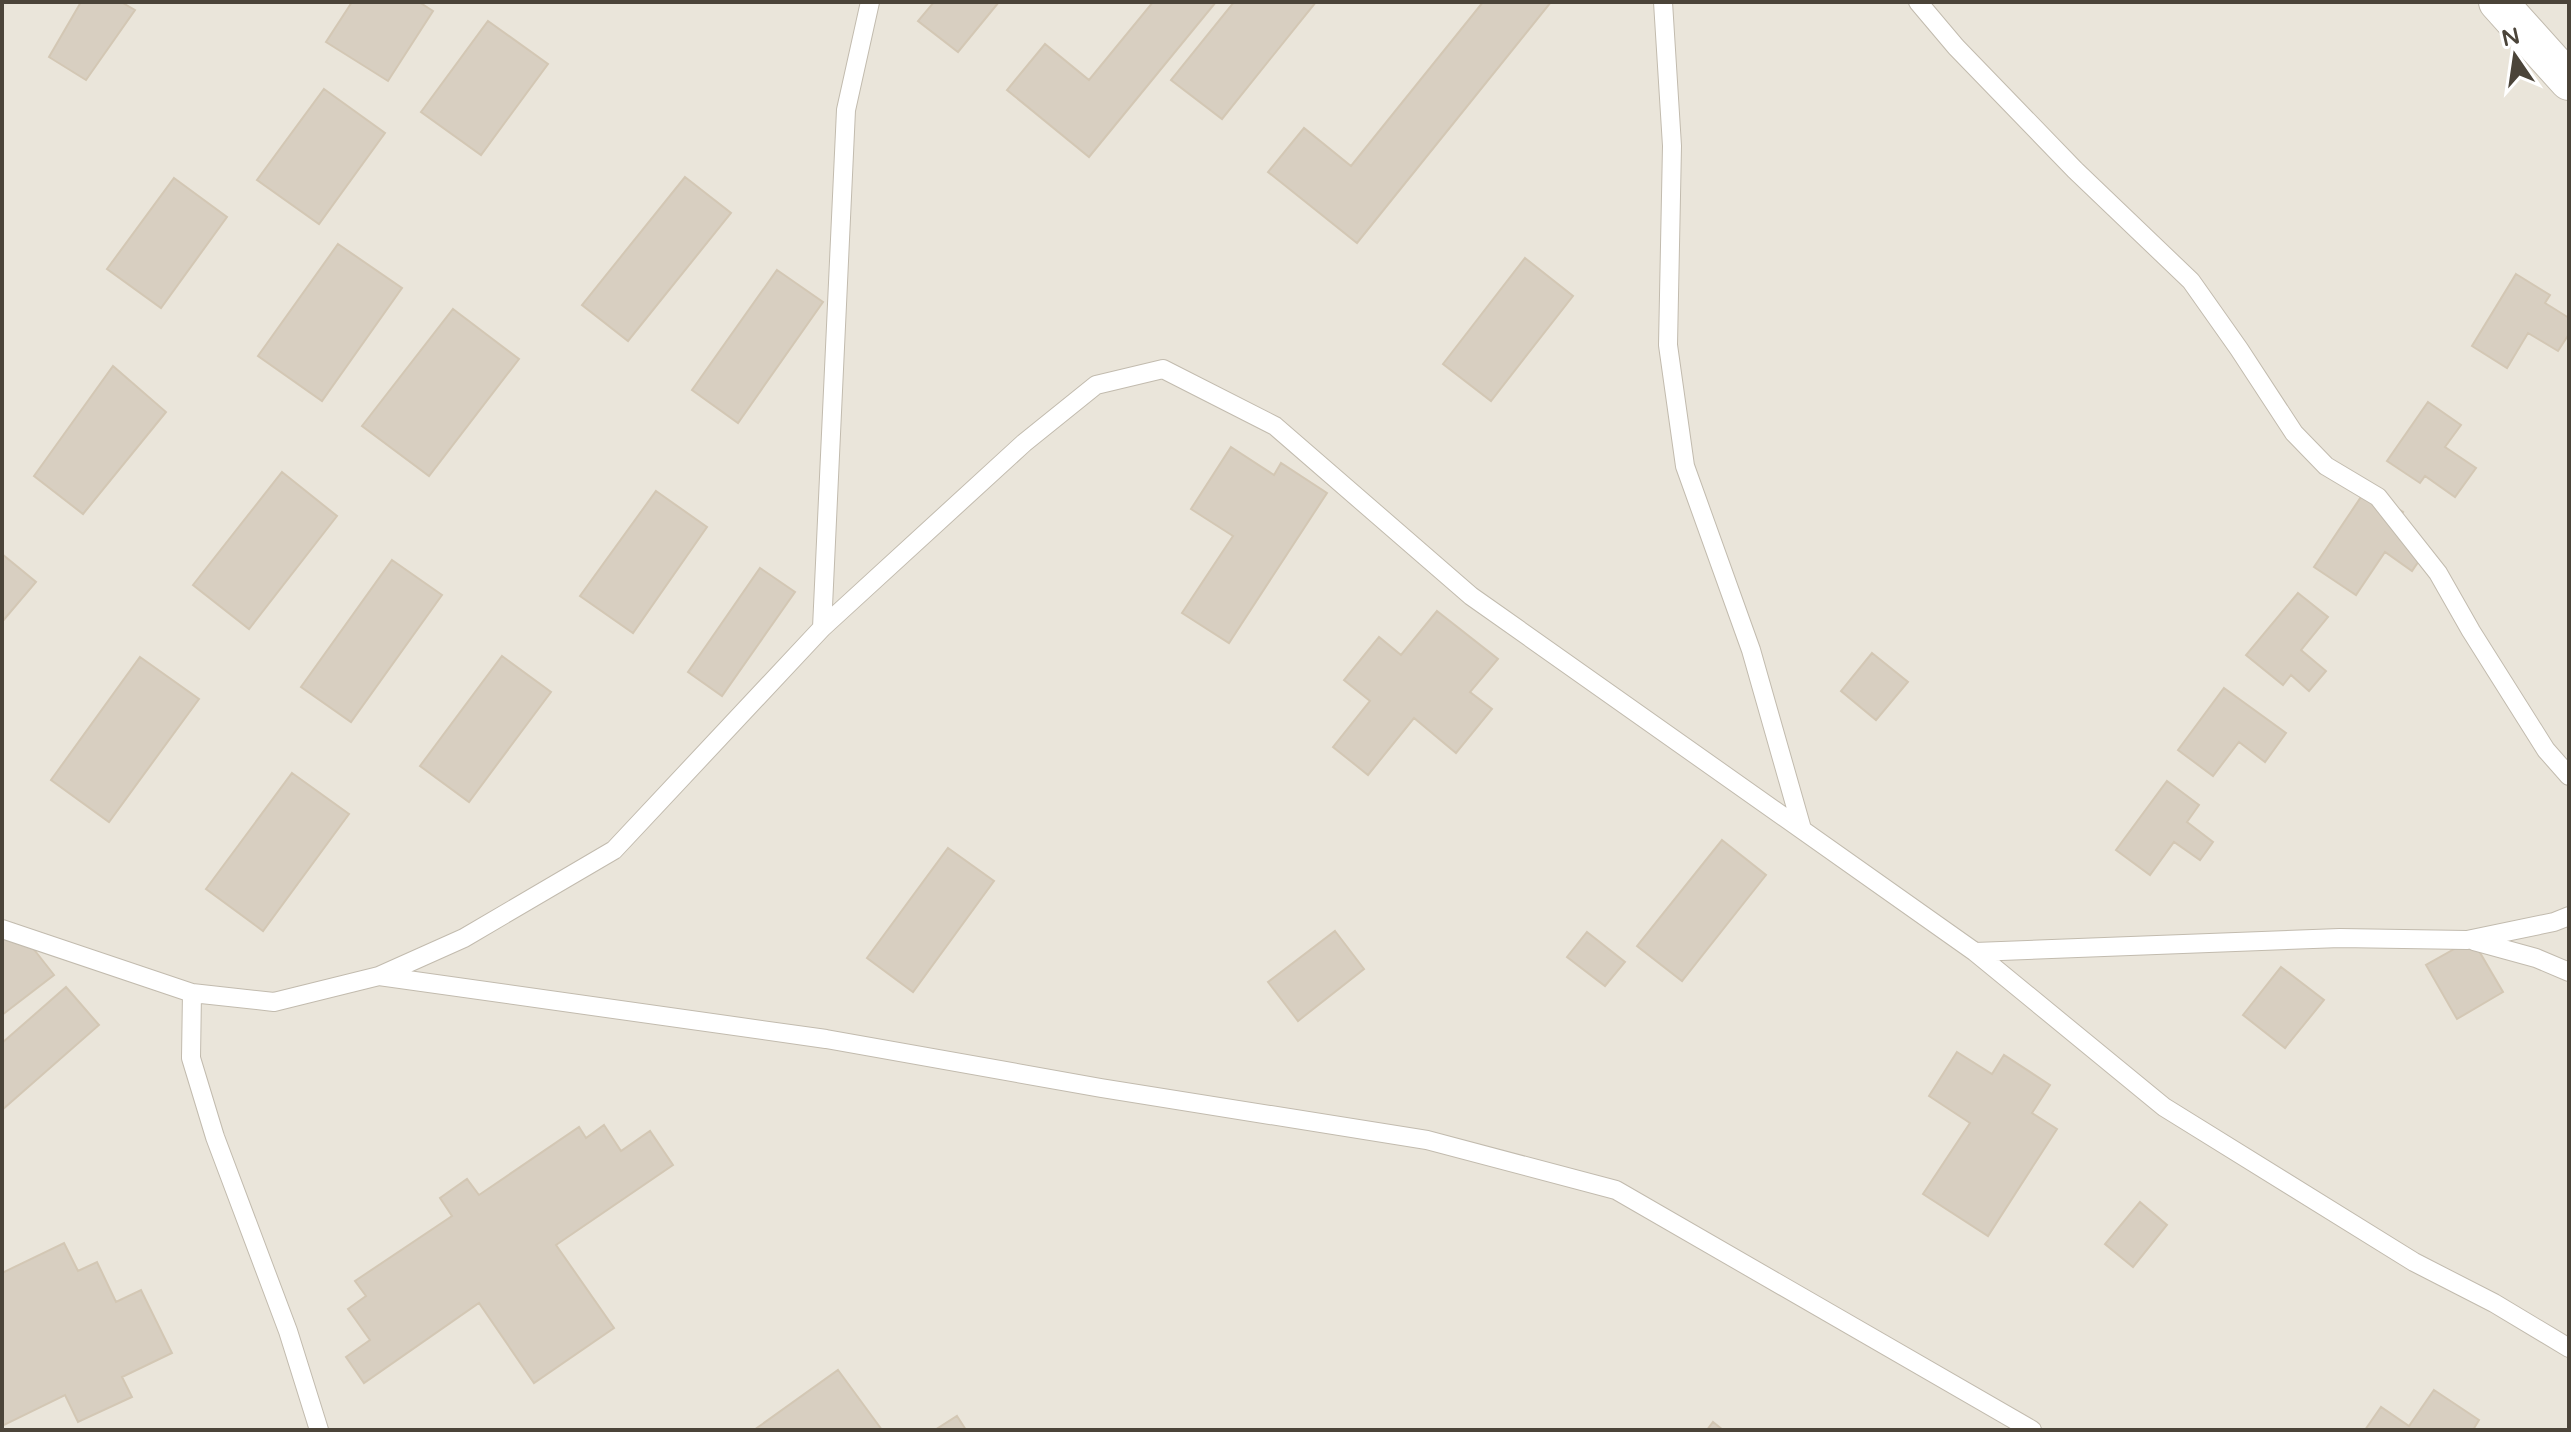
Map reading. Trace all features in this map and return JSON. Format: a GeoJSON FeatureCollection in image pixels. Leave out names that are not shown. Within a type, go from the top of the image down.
{"type":"FeatureCollection","features":[{"type":"Feature","properties":{"kind":"street"},"geometry":{"type":"LineString","coordinates":[[2498,2],[2569,81]]}},
{"type":"Feature","properties":{"kind":"lane"},"geometry":{"type":"LineString","coordinates":[[822,628],[846,110],[870,2]]}},
{"type":"Feature","properties":{"kind":"lane"},"geometry":{"type":"LineString","coordinates":[[1663,2],[1672,146],[1668,345],[1685,466],[1751,650],[1802,829]]}},
{"type":"Feature","properties":{"kind":"lane"},"geometry":{"type":"LineString","coordinates":[[1918,2],[1956,47],[2075,170],[2191,281],[2294,433],[2326,466],[2378,497],[2438,573],[2546,750],[2569,776]]}},
{"type":"Feature","properties":{"kind":"lane"},"geometry":{"type":"LineString","coordinates":[[2,929],[192,993],[274,1002],[379,976],[464,938],[614,850],[822,628],[1024,443],[1096,385],[1163,369],[1275,426],[1471,596],[1975,952],[2164,1107],[2414,1262],[2494,1303],[2569,1348]]}},
{"type":"Feature","properties":{"kind":"lane"},"geometry":{"type":"LineString","coordinates":[[1975,952],[2340,938],[2467,940],[2554,922],[2569,916]]}},
{"type":"Feature","properties":{"kind":"lane"},"geometry":{"type":"LineString","coordinates":[[2467,940],[2536,958],[2569,972]]}},
{"type":"Feature","properties":{"kind":"lane"},"geometry":{"type":"LineString","coordinates":[[379,976],[826,1039],[1101,1088],[1427,1140],[1616,1190],[2032,1430]]}},
{"type":"Feature","properties":{"kind":"lane"},"geometry":{"type":"LineString","coordinates":[[192,993],[191,1058],[215,1137],[288,1331],[319,1430]]}},
{"type":"Feature","properties":{"kind":"shaded area"},"geometry":{"type":"Polygon","coordinates":[[[2,2],[2569,2],[2569,1430],[2,1430],[2,2]]]}},
{"type":"Feature","properties":{"kind":"building"},"geometry":{"type":"Polygon","coordinates":[[[81,2],[121,2],[135,10],[86,80],[49,57],[81,2]]]}},
{"type":"Feature","properties":{"kind":"building"},"geometry":{"type":"Polygon","coordinates":[[[352,2],[419,2],[433,11],[388,81],[326,42],[352,2]]]}},
{"type":"Feature","properties":{"kind":"building"},"geometry":{"type":"Polygon","coordinates":[[[934,2],[999,2],[958,52],[918,21],[934,2]]]}},
{"type":"Feature","properties":{"kind":"building"},"geometry":{"type":"Polygon","coordinates":[[[1153,2],[1216,2],[1089,157],[1007,90],[1045,44],[1089,80],[1153,2]]]}},
{"type":"Feature","properties":{"kind":"building"},"geometry":{"type":"Polygon","coordinates":[[[1234,2],[1316,2],[1222,119],[1171,80],[1234,2]]]}},
{"type":"Feature","properties":{"kind":"building"},"geometry":{"type":"Polygon","coordinates":[[[1483,2],[1551,2],[1357,243],[1268,172],[1304,128],[1351,166],[1483,2]]]}},
{"type":"Feature","properties":{"kind":"building"},"geometry":{"type":"Polygon","coordinates":[[[488,21],[548,64],[481,155],[421,112],[488,21]]]}},
{"type":"Feature","properties":{"kind":"building"},"geometry":{"type":"Polygon","coordinates":[[[324,89],[385,133],[319,224],[257,180],[324,89]]]}},
{"type":"Feature","properties":{"kind":"building"},"geometry":{"type":"Polygon","coordinates":[[[685,177],[731,213],[628,341],[582,305],[685,177]]]}},
{"type":"Feature","properties":{"kind":"building"},"geometry":{"type":"Polygon","coordinates":[[[174,178],[227,217],[161,308],[107,269],[174,178]]]}},
{"type":"Feature","properties":{"kind":"building"},"geometry":{"type":"Polygon","coordinates":[[[338,244],[402,288],[322,401],[258,356],[338,244]]]}},
{"type":"Feature","properties":{"kind":"building"},"geometry":{"type":"Polygon","coordinates":[[[1525,258],[1573,296],[1491,401],[1443,364],[1525,258]]]}},
{"type":"Feature","properties":{"kind":"building"},"geometry":{"type":"Polygon","coordinates":[[[777,270],[823,302],[738,423],[692,390],[777,270]]]}},
{"type":"Feature","properties":{"kind":"building"},"geometry":{"type":"Polygon","coordinates":[[[2516,274],[2550,295],[2545,303],[2569,318],[2569,334],[2558,351],[2528,333],[2507,368],[2472,346],[2516,274]]]}},
{"type":"Feature","properties":{"kind":"building"},"geometry":{"type":"Polygon","coordinates":[[[453,309],[519,359],[429,476],[362,426],[453,309]]]}},
{"type":"Feature","properties":{"kind":"building"},"geometry":{"type":"Polygon","coordinates":[[[113,366],[166,412],[83,514],[34,476],[113,366]]]}},
{"type":"Feature","properties":{"kind":"building"},"geometry":{"type":"Polygon","coordinates":[[[2428,402],[2461,425],[2445,447],[2476,468],[2455,497],[2425,476],[2420,483],[2387,461],[2428,402]]]}},
{"type":"Feature","properties":{"kind":"building"},"geometry":{"type":"Polygon","coordinates":[[[1231,447],[1274,475],[1281,463],[1327,493],[1229,643],[1182,613],[1233,536],[1191,509],[1231,447]]]}},
{"type":"Feature","properties":{"kind":"building"},"geometry":{"type":"Polygon","coordinates":[[[282,472],[337,516],[249,629],[193,585],[282,472]]]}},
{"type":"Feature","properties":{"kind":"building"},"geometry":{"type":"Polygon","coordinates":[[[2367,488],[2403,512],[2393,527],[2427,549],[2412,571],[2385,552],[2356,595],[2314,567],[2367,488]]]}},
{"type":"Feature","properties":{"kind":"building"},"geometry":{"type":"Polygon","coordinates":[[[656,491],[707,527],[633,633],[580,596],[656,491]]]}},
{"type":"Feature","properties":{"kind":"building"},"geometry":{"type":"Polygon","coordinates":[[[2,554],[36,582],[2,622],[2,554]]]}},
{"type":"Feature","properties":{"kind":"building"},"geometry":{"type":"Polygon","coordinates":[[[392,560],[442,595],[351,722],[301,687],[392,560]]]}},
{"type":"Feature","properties":{"kind":"building"},"geometry":{"type":"Polygon","coordinates":[[[760,568],[795,592],[722,696],[688,672],[760,568]]]}},
{"type":"Feature","properties":{"kind":"building"},"geometry":{"type":"Polygon","coordinates":[[[2298,593],[2328,617],[2301,650],[2326,671],[2309,691],[2291,675],[2283,685],[2246,655],[2298,593]]]}},
{"type":"Feature","properties":{"kind":"building"},"geometry":{"type":"Polygon","coordinates":[[[1437,611],[1498,659],[1470,692],[1492,709],[1456,753],[1414,718],[1368,775],[1333,747],[1370,701],[1344,680],[1379,637],[1401,655],[1437,611]]]}},
{"type":"Feature","properties":{"kind":"building"},"geometry":{"type":"Polygon","coordinates":[[[1872,653],[1908,682],[1876,720],[1841,691],[1872,653]]]}},
{"type":"Feature","properties":{"kind":"building"},"geometry":{"type":"Polygon","coordinates":[[[502,656],[551,692],[469,802],[420,766],[502,656]]]}},
{"type":"Feature","properties":{"kind":"building"},"geometry":{"type":"Polygon","coordinates":[[[140,657],[199,699],[109,822],[51,780],[140,657]]]}},
{"type":"Feature","properties":{"kind":"building"},"geometry":{"type":"Polygon","coordinates":[[[2224,688],[2286,733],[2265,762],[2239,742],[2213,776],[2178,750],[2224,688]]]}},
{"type":"Feature","properties":{"kind":"building"},"geometry":{"type":"Polygon","coordinates":[[[292,773],[349,814],[263,931],[206,889],[292,773]]]}},
{"type":"Feature","properties":{"kind":"building"},"geometry":{"type":"Polygon","coordinates":[[[2167,781],[2199,805],[2187,822],[2213,842],[2200,860],[2174,842],[2150,875],[2116,850],[2167,781]]]}},
{"type":"Feature","properties":{"kind":"building"},"geometry":{"type":"Polygon","coordinates":[[[1722,840],[1766,875],[1682,981],[1637,946],[1722,840]]]}},
{"type":"Feature","properties":{"kind":"building"},"geometry":{"type":"Polygon","coordinates":[[[948,848],[994,881],[913,992],[867,958],[948,848]]]}},
{"type":"Feature","properties":{"kind":"building"},"geometry":{"type":"Polygon","coordinates":[[[14,924],[54,975],[2,1015],[2,933],[14,924]]]}},
{"type":"Feature","properties":{"kind":"building"},"geometry":{"type":"Polygon","coordinates":[[[1335,931],[1364,969],[1298,1021],[1268,982],[1335,931]]]}},
{"type":"Feature","properties":{"kind":"building"},"geometry":{"type":"Polygon","coordinates":[[[1587,932],[1625,962],[1605,986],[1567,957],[1587,932]]]}},
{"type":"Feature","properties":{"kind":"building"},"geometry":{"type":"Polygon","coordinates":[[[2472,939],[2503,992],[2457,1019],[2426,965],[2472,939]]]}},
{"type":"Feature","properties":{"kind":"building"},"geometry":{"type":"Polygon","coordinates":[[[2281,967],[2324,1000],[2285,1048],[2243,1015],[2281,967]]]}},
{"type":"Feature","properties":{"kind":"building"},"geometry":{"type":"Polygon","coordinates":[[[66,987],[99,1025],[2,1110],[2,1043],[66,987]]]}},
{"type":"Feature","properties":{"kind":"building"},"geometry":{"type":"Polygon","coordinates":[[[1957,1052],[1992,1074],[2004,1055],[2050,1085],[2032,1113],[2057,1129],[1988,1236],[1923,1194],[1970,1123],[1929,1096],[1957,1052]]]}},
{"type":"Feature","properties":{"kind":"building"},"geometry":{"type":"Polygon","coordinates":[[[604,1125],[621,1151],[650,1131],[673,1165],[556,1245],[614,1328],[534,1383],[479,1303],[364,1383],[346,1357],[370,1340],[348,1309],[366,1296],[355,1281],[452,1216],[440,1198],[467,1179],[479,1195],[579,1127],[586,1138],[604,1125]]]}},
{"type":"Feature","properties":{"kind":"building"},"geometry":{"type":"Polygon","coordinates":[[[2140,1202],[2167,1225],[2133,1267],[2105,1244],[2140,1202]]]}},
{"type":"Feature","properties":{"kind":"building"},"geometry":{"type":"Polygon","coordinates":[[[64,1243],[78,1271],[97,1262],[116,1302],[141,1290],[172,1353],[122,1377],[132,1397],[78,1422],[65,1395],[2,1426],[2,1273],[64,1243]]]}},
{"type":"Feature","properties":{"kind":"building"},"geometry":{"type":"Polygon","coordinates":[[[838,1370],[882,1430],[754,1430],[838,1370]]]}},
{"type":"Feature","properties":{"kind":"building"},"geometry":{"type":"Polygon","coordinates":[[[2434,1390],[2479,1420],[2473,1430],[2365,1430],[2381,1407],[2409,1426],[2434,1390]]]}},
{"type":"Feature","properties":{"kind":"building"},"geometry":{"type":"Polygon","coordinates":[[[957,1416],[966,1430],[935,1430],[957,1416]]]}},
{"type":"Feature","properties":{"kind":"building"},"geometry":{"type":"Polygon","coordinates":[[[1713,1422],[1723,1430],[1707,1430],[1713,1422]]]}}]}
